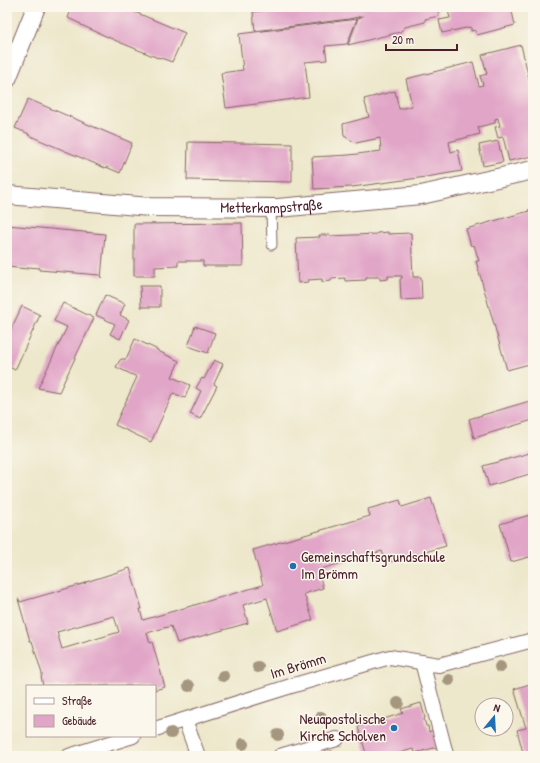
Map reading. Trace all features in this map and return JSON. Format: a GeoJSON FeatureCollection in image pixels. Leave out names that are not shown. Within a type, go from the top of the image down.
{"type":"FeatureCollection","features":[{"type":"Feature","properties":{"kind":"street"},"geometry":{"type":"LineString","coordinates":[[7,79],[36,7]]}},
{"type":"Feature","properties":{"kind":"street","name":"Metterkampstraße"},"geometry":{"type":"LineString","coordinates":[[7,195],[150,207],[278,208],[421,195],[533,170]]}},
{"type":"Feature","properties":{"kind":"street","name":"Im Brömm"},"geometry":{"type":"LineString","coordinates":[[156,729],[291,686],[390,657],[439,665],[533,640]]}},
{"type":"Feature","properties":{"kind":"street"},"geometry":{"type":"LineString","coordinates":[[422,662],[446,754]]}},
{"type":"Feature","properties":{"kind":"street"},"geometry":{"type":"LineString","coordinates":[[185,720],[198,756]]}},
{"type":"Feature","properties":{"kind":"street"},"geometry":{"type":"LineString","coordinates":[[69,756],[130,737]]}},
{"type":"Feature","properties":{"kind":"street"},"geometry":{"type":"LineString","coordinates":[[280,756],[337,739]]}},
{"type":"Feature","properties":{"kind":"lane"},"geometry":{"type":"LineString","coordinates":[[271,208],[272,245]]}},
{"type":"Feature","properties":{"kind":"building"},"geometry":{"type":"Polygon","coordinates":[[[72,7],[123,7],[185,33],[172,62],[158,58],[119,42],[68,18],[72,7]]]}},
{"type":"Feature","properties":{"kind":"building"},"geometry":{"type":"Polygon","coordinates":[[[289,7],[437,7],[439,16],[425,19],[425,22],[405,27],[400,32],[348,45],[358,18],[363,16],[255,31],[253,12],[289,7]]]}},
{"type":"Feature","properties":{"kind":"building"},"geometry":{"type":"Polygon","coordinates":[[[447,7],[511,7],[515,25],[477,35],[475,30],[471,31],[471,27],[442,33],[439,20],[450,18],[447,7]]]}},
{"type":"Feature","properties":{"kind":"building"},"geometry":{"type":"Polygon","coordinates":[[[357,19],[347,44],[325,46],[327,60],[305,62],[309,97],[226,108],[221,73],[243,70],[239,34],[357,19]]]}},
{"type":"Feature","properties":{"kind":"building"},"geometry":{"type":"Polygon","coordinates":[[[521,45],[533,95],[533,156],[509,161],[503,137],[498,138],[495,127],[500,126],[498,118],[495,119],[495,123],[478,127],[480,134],[449,142],[451,152],[458,150],[462,171],[352,187],[314,189],[312,157],[349,155],[381,151],[380,138],[356,143],[344,136],[343,124],[369,117],[364,99],[395,91],[399,109],[412,106],[406,79],[473,62],[479,86],[483,85],[480,76],[487,74],[482,55],[521,45]]]}},
{"type":"Feature","properties":{"kind":"building"},"geometry":{"type":"Polygon","coordinates":[[[28,99],[132,143],[120,173],[28,135],[29,134],[15,128],[28,99]]]}},
{"type":"Feature","properties":{"kind":"building"},"geometry":{"type":"Polygon","coordinates":[[[498,141],[503,162],[483,166],[479,145],[498,141]]]}},
{"type":"Feature","properties":{"kind":"building"},"geometry":{"type":"Polygon","coordinates":[[[188,142],[292,144],[292,182],[187,180],[188,142]]]}},
{"type":"Feature","properties":{"kind":"building"},"geometry":{"type":"Polygon","coordinates":[[[533,209],[533,363],[507,370],[476,261],[479,261],[474,245],[471,246],[466,229],[533,209]]]}},
{"type":"Feature","properties":{"kind":"building"},"geometry":{"type":"Polygon","coordinates":[[[242,223],[243,266],[203,266],[203,261],[178,261],[178,266],[155,267],[155,276],[134,276],[134,224],[242,223]]]}},
{"type":"Feature","properties":{"kind":"building"},"geometry":{"type":"Polygon","coordinates":[[[7,225],[105,234],[101,278],[100,275],[39,270],[40,268],[28,267],[28,269],[7,267],[7,225]]]}},
{"type":"Feature","properties":{"kind":"building"},"geometry":{"type":"Polygon","coordinates":[[[388,232],[388,234],[411,233],[413,277],[421,277],[422,299],[401,300],[400,279],[402,276],[388,276],[388,279],[380,280],[380,277],[366,277],[366,280],[345,281],[345,278],[331,279],[331,281],[322,282],[322,279],[308,280],[308,282],[298,283],[296,238],[320,237],[319,235],[377,234],[388,232]]]}},
{"type":"Feature","properties":{"kind":"building"},"geometry":{"type":"Polygon","coordinates":[[[140,286],[160,286],[160,307],[141,307],[140,286]]]}},
{"type":"Feature","properties":{"kind":"building"},"geometry":{"type":"Polygon","coordinates":[[[105,295],[125,304],[120,315],[129,320],[120,339],[110,334],[115,324],[96,315],[105,295]]]}},
{"type":"Feature","properties":{"kind":"building"},"geometry":{"type":"Polygon","coordinates":[[[63,303],[94,318],[59,392],[38,388],[67,327],[54,321],[63,303]]]}},
{"type":"Feature","properties":{"kind":"building"},"geometry":{"type":"Polygon","coordinates":[[[22,306],[40,315],[15,370],[7,366],[7,338],[22,306]]]}},
{"type":"Feature","properties":{"kind":"building"},"geometry":{"type":"Polygon","coordinates":[[[195,326],[215,333],[208,353],[188,346],[195,326]]]}},
{"type":"Feature","properties":{"kind":"building"},"geometry":{"type":"Polygon","coordinates":[[[135,339],[179,361],[172,377],[190,385],[185,398],[173,393],[151,442],[115,425],[137,377],[116,367],[120,360],[126,359],[135,339]]]}},
{"type":"Feature","properties":{"kind":"building"},"geometry":{"type":"Polygon","coordinates":[[[214,360],[223,364],[214,384],[217,386],[200,419],[190,414],[201,391],[196,388],[202,378],[204,379],[214,360]]]}},
{"type":"Feature","properties":{"kind":"building"},"geometry":{"type":"Polygon","coordinates":[[[533,400],[533,420],[474,438],[469,419],[533,400]]]}},
{"type":"Feature","properties":{"kind":"building"},"geometry":{"type":"Polygon","coordinates":[[[533,452],[533,473],[489,486],[483,466],[533,452]]]}},
{"type":"Feature","properties":{"kind":"building"},"geometry":{"type":"Polygon","coordinates":[[[431,498],[446,546],[386,563],[382,551],[318,570],[323,588],[304,594],[313,620],[277,631],[267,598],[243,605],[248,623],[177,643],[171,626],[147,633],[150,643],[152,642],[165,687],[156,690],[156,685],[43,685],[42,674],[32,641],[30,641],[18,599],[20,602],[86,583],[130,568],[142,609],[140,609],[143,620],[263,585],[253,550],[370,516],[368,509],[400,500],[402,507],[431,498]],[[114,616],[57,632],[62,649],[119,632],[114,616]]]}},
{"type":"Feature","properties":{"kind":"building"},"geometry":{"type":"Polygon","coordinates":[[[533,514],[533,556],[511,562],[500,524],[533,514]]]}},
{"type":"Feature","properties":{"kind":"building"},"geometry":{"type":"Polygon","coordinates":[[[533,683],[533,756],[524,756],[517,730],[526,728],[514,689],[533,683]]]}},
{"type":"Feature","properties":{"kind":"building","name":"Neuapostolische Kirche Scholven"},"geometry":{"type":"Polygon","coordinates":[[[421,703],[426,726],[428,726],[429,732],[433,730],[438,747],[415,753],[413,749],[389,756],[367,756],[358,727],[403,713],[401,709],[421,703]]]}},
{"type":"Feature","properties":{"kind":"building"},"geometry":{"type":"Polygon","coordinates":[[[332,751],[334,756],[316,756],[332,751]]]}},
{"type":"Feature","properties":{"kind":"place","name":"Gemeinschaftsgrundschule Im Brömm"},"geometry":{"type":"Point","coordinates":[293,566]}},
{"type":"Feature","properties":{"kind":"place","name":"Neuapostolische Kirche Scholven"},"geometry":{"type":"Point","coordinates":[394,728]}}]}
